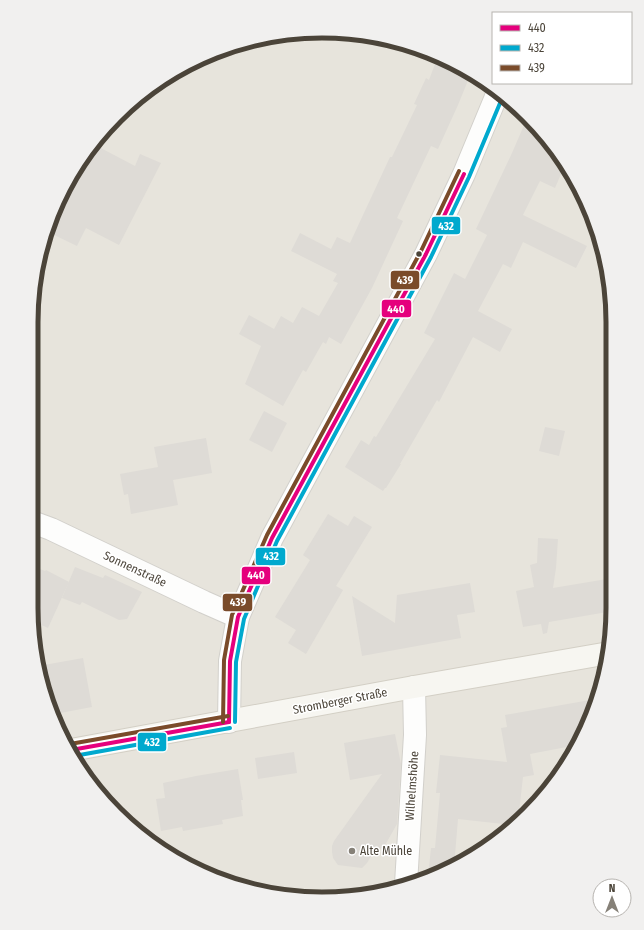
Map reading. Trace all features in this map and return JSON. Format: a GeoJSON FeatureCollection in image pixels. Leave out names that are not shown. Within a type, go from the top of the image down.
{"type":"FeatureCollection","features":[{"type":"Feature","properties":{"kind":"main road","name":"Stromberger Straße"},"geometry":{"type":"LineString","coordinates":[[76,749],[603,654]]}},
{"type":"Feature","properties":{"kind":"street"},"geometry":{"type":"LineString","coordinates":[[229,722],[230,661],[238,617],[272,538],[426,254],[464,174],[496,98]]}},
{"type":"Feature","properties":{"kind":"street","name":"Sonnenstraße"},"geometry":{"type":"LineString","coordinates":[[38,524],[238,617]]}},
{"type":"Feature","properties":{"kind":"street","name":"Wilhelmshöhe"},"geometry":{"type":"LineString","coordinates":[[406,879],[415,735],[414,687]]}},
{"type":"Feature","properties":{"kind":"shaded area"},"geometry":{"type":"Polygon","coordinates":[[[322,38],[359,40],[377,43],[413,53],[448,67],[464,76],[509,108],[536,135],[547,149],[558,164],[577,196],[591,231],[601,267],[604,285],[606,322],[606,608],[604,645],[601,663],[591,699],[577,734],[558,766],[536,795],[509,822],[464,854],[431,870],[396,882],[359,890],[322,892],[285,890],[267,887],[231,877],[196,863],[164,844],[135,822],[108,795],[86,766],[67,734],[53,699],[43,663],[40,645],[38,608],[38,322],[40,285],[43,267],[53,231],[67,196],[86,164],[108,135],[135,108],[149,97],[164,86],[196,67],[231,53],[267,43],[285,40],[322,38]]]}},
{"type":"Feature","properties":{"kind":"building"},"geometry":{"type":"Polygon","coordinates":[[[436,62],[469,79],[438,149],[431,146],[397,218],[403,221],[372,288],[341,344],[329,337],[326,344],[323,342],[306,372],[303,370],[283,406],[245,384],[261,346],[239,334],[249,315],[274,329],[281,316],[293,323],[302,307],[319,316],[338,283],[333,281],[337,274],[291,251],[300,233],[331,249],[337,237],[350,243],[390,157],[392,157],[417,105],[414,104],[426,78],[429,80],[436,62]]]}},
{"type":"Feature","properties":{"kind":"building"},"geometry":{"type":"Polygon","coordinates":[[[525,123],[547,149],[562,171],[555,188],[540,181],[523,215],[587,246],[576,268],[523,242],[511,268],[503,264],[478,311],[512,329],[500,352],[473,337],[439,402],[437,400],[401,464],[383,491],[345,467],[361,440],[369,445],[374,436],[376,437],[435,339],[424,333],[454,273],[465,279],[487,235],[476,229],[525,123]]]}},
{"type":"Feature","properties":{"kind":"building"},"geometry":{"type":"Polygon","coordinates":[[[99,147],[135,166],[140,154],[161,163],[119,245],[86,228],[77,246],[52,234],[67,196],[86,164],[99,147]]]}},
{"type":"Feature","properties":{"kind":"building"},"geometry":{"type":"Polygon","coordinates":[[[264,411],[287,423],[272,452],[249,440],[264,411]]]}},
{"type":"Feature","properties":{"kind":"building"},"geometry":{"type":"Polygon","coordinates":[[[545,427],[565,431],[559,456],[539,451],[545,427]]]}},
{"type":"Feature","properties":{"kind":"building"},"geometry":{"type":"Polygon","coordinates":[[[206,438],[212,473],[173,480],[178,505],[131,514],[128,494],[124,495],[120,474],[158,467],[154,447],[206,438]]]}},
{"type":"Feature","properties":{"kind":"building"},"geometry":{"type":"Polygon","coordinates":[[[328,514],[348,526],[354,516],[372,527],[336,586],[343,590],[306,654],[288,643],[296,630],[275,617],[310,560],[303,555],[328,514]]]}},
{"type":"Feature","properties":{"kind":"building"},"geometry":{"type":"Polygon","coordinates":[[[538,538],[558,539],[553,588],[606,579],[606,612],[549,622],[547,633],[543,634],[541,624],[523,627],[516,591],[534,587],[530,565],[537,563],[538,538]]]}},
{"type":"Feature","properties":{"kind":"building"},"geometry":{"type":"Polygon","coordinates":[[[75,567],[103,578],[105,575],[142,592],[127,619],[119,620],[82,602],[80,605],[62,598],[75,567]]]}},
{"type":"Feature","properties":{"kind":"building"},"geometry":{"type":"Polygon","coordinates":[[[40,569],[46,570],[69,582],[48,628],[39,624],[38,573],[40,569]]]}},
{"type":"Feature","properties":{"kind":"building"},"geometry":{"type":"Polygon","coordinates":[[[470,583],[475,612],[457,615],[461,638],[362,656],[352,596],[395,623],[397,595],[470,583]]]}},
{"type":"Feature","properties":{"kind":"building"},"geometry":{"type":"Polygon","coordinates":[[[83,658],[92,707],[59,713],[44,665],[83,658]]]}},
{"type":"Feature","properties":{"kind":"building"},"geometry":{"type":"Polygon","coordinates":[[[590,701],[577,734],[570,746],[530,754],[534,775],[523,777],[519,813],[506,824],[458,819],[455,859],[429,871],[431,848],[435,848],[440,793],[436,793],[440,755],[507,762],[501,728],[507,727],[505,715],[590,701]]]}},
{"type":"Feature","properties":{"kind":"building"},"geometry":{"type":"Polygon","coordinates":[[[395,734],[401,764],[397,824],[384,847],[373,852],[367,863],[362,868],[338,865],[333,858],[332,852],[334,841],[382,774],[350,780],[344,743],[395,734]]]}},
{"type":"Feature","properties":{"kind":"building"},"geometry":{"type":"Polygon","coordinates":[[[294,752],[297,773],[258,779],[255,758],[294,752]]]}},
{"type":"Feature","properties":{"kind":"building"},"geometry":{"type":"Polygon","coordinates":[[[238,769],[243,800],[241,800],[243,816],[222,820],[223,824],[183,831],[182,827],[161,831],[156,799],[165,798],[163,783],[238,769]]]}},
{"type":"Feature","properties":{"kind":"transit line","name":"432"},"geometry":{"type":"LineString","coordinates":[[235,722],[236,662],[244,619],[277,541],[431,257],[469,177],[501,101]]}},
{"type":"Feature","properties":{"kind":"transit line","name":"439"},"geometry":{"type":"LineString","coordinates":[[223,722],[224,660],[232,615],[267,535],[421,251],[459,171]]}},
{"type":"Feature","properties":{"kind":"transit line","name":"440"},"geometry":{"type":"LineString","coordinates":[[229,722],[230,661],[238,617],[272,538],[426,254],[464,174]]}},
{"type":"Feature","properties":{"kind":"transit line","name":"439"},"geometry":{"type":"LineString","coordinates":[[72,744],[228,716]]}},
{"type":"Feature","properties":{"kind":"transit line","name":"440"},"geometry":{"type":"LineString","coordinates":[[76,749],[229,722]]}},
{"type":"Feature","properties":{"kind":"transit line","name":"432"},"geometry":{"type":"LineString","coordinates":[[79,755],[230,728]]}},
{"type":"Feature","properties":{"kind":"place","name":"Alte Mühle"},"geometry":{"type":"Point","coordinates":[352,851]}}]}
